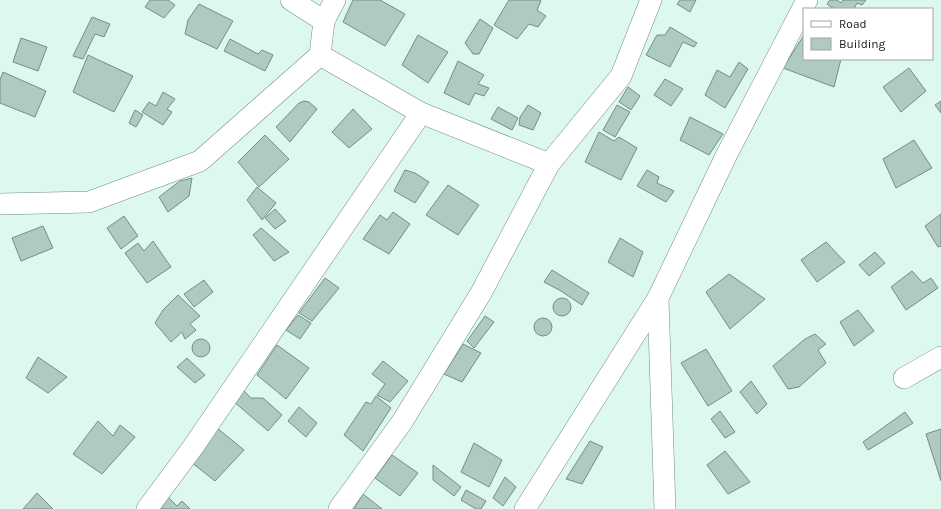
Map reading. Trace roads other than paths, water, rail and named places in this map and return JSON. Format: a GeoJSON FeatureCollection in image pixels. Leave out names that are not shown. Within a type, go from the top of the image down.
{"type":"FeatureCollection","features":[{"type":"Feature","properties":{"kind":"street"},"geometry":{"type":"LineString","coordinates":[[292,0],[324,21]]}},
{"type":"Feature","properties":{"kind":"street"},"geometry":{"type":"LineString","coordinates":[[0,204],[89,202],[200,161],[320,54],[324,21],[335,0]]}},
{"type":"Feature","properties":{"kind":"street"},"geometry":{"type":"LineString","coordinates":[[339,509],[402,422],[480,294],[549,164],[621,76],[651,0]]}},
{"type":"Feature","properties":{"kind":"street"},"geometry":{"type":"LineString","coordinates":[[525,509],[658,298],[726,154],[807,0]]}},
{"type":"Feature","properties":{"kind":"street"},"geometry":{"type":"LineString","coordinates":[[320,54],[421,113],[549,164]]}},
{"type":"Feature","properties":{"kind":"street"},"geometry":{"type":"LineString","coordinates":[[147,509],[197,441],[421,113]]}},
{"type":"Feature","properties":{"kind":"street"},"geometry":{"type":"LineString","coordinates":[[658,298],[665,509]]}},
{"type":"Feature","properties":{"kind":"street"},"geometry":{"type":"LineString","coordinates":[[904,378],[941,357]]}}]}
